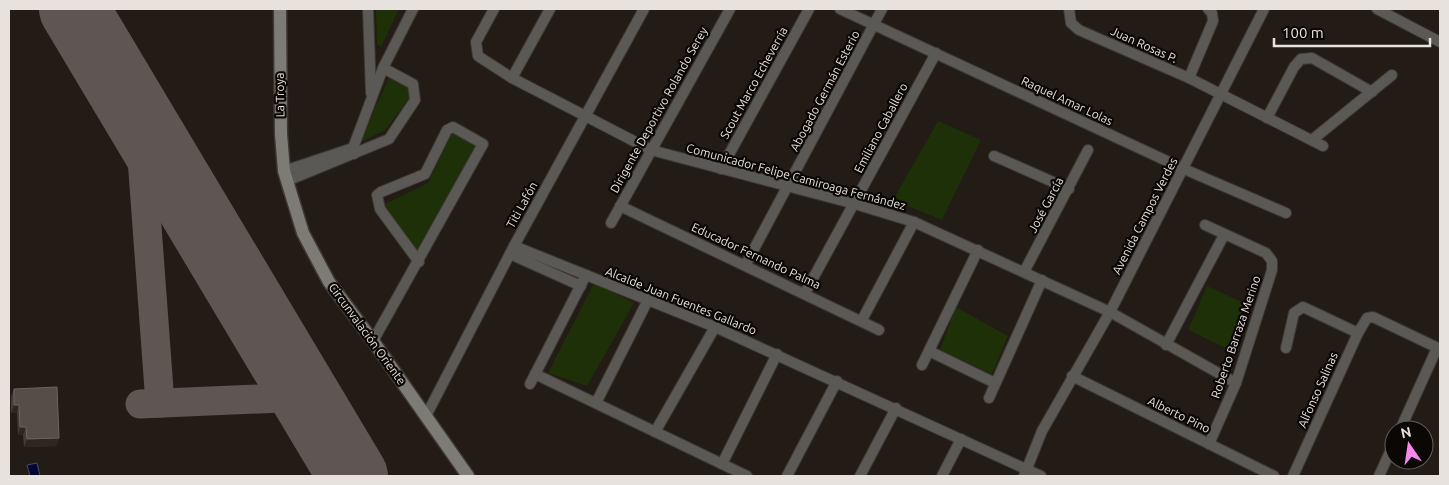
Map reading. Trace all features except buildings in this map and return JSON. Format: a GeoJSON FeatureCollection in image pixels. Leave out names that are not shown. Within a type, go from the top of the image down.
{"type":"FeatureCollection","features":[{"type":"Feature","properties":{"kind":"street","name":"La Troya"},"geometry":{"type":"LineString","coordinates":[[280,9],[281,134],[286,176]]}},
{"type":"Feature","properties":{"kind":"street"},"geometry":{"type":"LineString","coordinates":[[368,9],[372,98]]}},
{"type":"Feature","properties":{"kind":"street"},"geometry":{"type":"LineString","coordinates":[[353,151],[383,68],[413,9]]}},
{"type":"Feature","properties":{"kind":"street","name":"Comunicador Felipe Camiroaga Fernández"},"geometry":{"type":"LineString","coordinates":[[494,9],[476,42],[475,51],[478,56],[512,78],[585,117],[651,150],[855,204],[914,222],[1110,312],[1236,383]]}},
{"type":"Feature","properties":{"kind":"street"},"geometry":{"type":"LineString","coordinates":[[512,78],[550,9]]}},
{"type":"Feature","properties":{"kind":"street","name":"Titi Lafón"},"geometry":{"type":"LineString","coordinates":[[426,416],[512,250],[644,9]]}},
{"type":"Feature","properties":{"kind":"street","name":"Dirigente Deportivo Rolando Serey"},"geometry":{"type":"LineString","coordinates":[[611,223],[730,9]]}},
{"type":"Feature","properties":{"kind":"street","name":"Scout Marco Echeverría"},"geometry":{"type":"LineString","coordinates":[[721,169],[809,9]]}},
{"type":"Feature","properties":{"kind":"street","name":"Raquel Amar Lolas"},"geometry":{"type":"LineString","coordinates":[[840,9],[1184,169],[1286,212]]}},
{"type":"Feature","properties":{"kind":"street","name":"Abogado Germán Esterio"},"geometry":{"type":"LineString","coordinates":[[746,264],[882,9]]}},
{"type":"Feature","properties":{"kind":"street","name":"Juan Rosas P."},"geometry":{"type":"LineString","coordinates":[[1069,9],[1071,23],[1079,30],[1189,78],[1323,146]]}},
{"type":"Feature","properties":{"kind":"street"},"geometry":{"type":"LineString","coordinates":[[1189,78],[1213,21],[1212,13],[1208,9]]}},
{"type":"Feature","properties":{"kind":"street","name":"Avenida Campos Verdes"},"geometry":{"type":"LineString","coordinates":[[1025,473],[1042,431],[1110,312],[1264,9]]}},
{"type":"Feature","properties":{"kind":"street"},"geometry":{"type":"LineString","coordinates":[[1377,9],[1440,42]]}},
{"type":"Feature","properties":{"kind":"street","name":"Emiliano Caballero"},"geometry":{"type":"LineString","coordinates":[[805,292],[855,204],[936,53]]}},
{"type":"Feature","properties":{"kind":"street"},"geometry":{"type":"LineString","coordinates":[[1267,118],[1294,67],[1302,59],[1312,58],[1372,92]]}},
{"type":"Feature","properties":{"kind":"street"},"geometry":{"type":"LineString","coordinates":[[286,176],[389,138],[414,100],[414,84],[383,68]]}},
{"type":"Feature","properties":{"kind":"street"},"geometry":{"type":"LineString","coordinates":[[1312,140],[1392,75]]}},
{"type":"Feature","properties":{"kind":"street"},"geometry":{"type":"LineString","coordinates":[[373,341],[419,262],[484,144],[453,128],[447,130],[425,174],[381,192],[378,195],[380,209],[419,262]]}},
{"type":"Feature","properties":{"kind":"street","name":"José García"},"geometry":{"type":"LineString","coordinates":[[1024,272],[1088,150]]}},
{"type":"Feature","properties":{"kind":"street"},"geometry":{"type":"LineString","coordinates":[[994,156],[1069,189]]}},
{"type":"Feature","properties":{"kind":"street","name":"Circunvalación Oriente"},"geometry":{"type":"LineString","coordinates":[[286,176],[299,225],[319,266],[468,476]]}},
{"type":"Feature","properties":{"kind":"street","name":"Educador Fernando Palma"},"geometry":{"type":"LineString","coordinates":[[620,206],[805,292],[879,330]]}},
{"type":"Feature","properties":{"kind":"street"},"geometry":{"type":"LineString","coordinates":[[862,320],[914,222]]}},
{"type":"Feature","properties":{"kind":"street","name":"Roberto Barraza Merino"},"geometry":{"type":"LineString","coordinates":[[1205,225],[1266,253],[1272,260],[1272,270],[1236,383],[1209,444]]}},
{"type":"Feature","properties":{"kind":"street"},"geometry":{"type":"LineString","coordinates":[[1166,345],[1224,235]]}},
{"type":"Feature","properties":{"kind":"street"},"geometry":{"type":"LineString","coordinates":[[512,250],[581,286]]}},
{"type":"Feature","properties":{"kind":"street","name":"Alcalde Juan Fuentes Gallardo"},"geometry":{"type":"LineString","coordinates":[[512,250],[586,275],[715,327],[896,408],[961,439],[1025,473],[1041,476]]}},
{"type":"Feature","properties":{"kind":"street"},"geometry":{"type":"LineString","coordinates":[[922,365],[978,250]]}},
{"type":"Feature","properties":{"kind":"street"},"geometry":{"type":"LineString","coordinates":[[530,384],[586,275]]}},
{"type":"Feature","properties":{"kind":"street"},"geometry":{"type":"LineString","coordinates":[[989,398],[1042,280]]}},
{"type":"Feature","properties":{"kind":"street"},"geometry":{"type":"LineString","coordinates":[[596,403],[648,300]]}},
{"type":"Feature","properties":{"kind":"street"},"geometry":{"type":"LineString","coordinates":[[1286,348],[1294,313],[1303,307],[1358,333]]}},
{"type":"Feature","properties":{"kind":"street","name":"Alfonso Salinas"},"geometry":{"type":"LineString","coordinates":[[1293,476],[1365,320],[1369,317],[1439,349]]}},
{"type":"Feature","properties":{"kind":"street"},"geometry":{"type":"LineString","coordinates":[[654,432],[715,327]]}},
{"type":"Feature","properties":{"kind":"street"},"geometry":{"type":"LineString","coordinates":[[1405,420],[1439,349]]}},
{"type":"Feature","properties":{"kind":"street"},"geometry":{"type":"LineString","coordinates":[[929,351],[996,383]]}},
{"type":"Feature","properties":{"kind":"street"},"geometry":{"type":"LineString","coordinates":[[722,464],[776,354]]}},
{"type":"Feature","properties":{"kind":"street"},"geometry":{"type":"LineString","coordinates":[[535,374],[747,476]]}},
{"type":"Feature","properties":{"kind":"street","name":"Alberto Pino"},"geometry":{"type":"LineString","coordinates":[[1072,376],[1274,476]]}},
{"type":"Feature","properties":{"kind":"street"},"geometry":{"type":"LineString","coordinates":[[787,476],[837,381]]}},
{"type":"Feature","properties":{"kind":"street"},"geometry":{"type":"LineString","coordinates":[[860,476],[896,408]]}},
{"type":"Feature","properties":{"kind":"street"},"geometry":{"type":"LineString","coordinates":[[942,476],[961,439]]}},
{"type":"Feature","properties":{"kind":"green space"},"geometry":{"type":"Polygon","coordinates":[[[376,9],[399,9],[381,47],[377,44],[376,9]]]}},
{"type":"Feature","properties":{"kind":"green space"},"geometry":{"type":"Polygon","coordinates":[[[389,78],[409,87],[412,95],[385,130],[359,143],[389,78]]]}},
{"type":"Feature","properties":{"kind":"green space"},"geometry":{"type":"Polygon","coordinates":[[[938,121],[981,140],[942,220],[893,200],[938,121]]]}},
{"type":"Feature","properties":{"kind":"green space"},"geometry":{"type":"Polygon","coordinates":[[[453,131],[478,145],[420,255],[383,205],[428,183],[453,131]]]}},
{"type":"Feature","properties":{"kind":"green space"},"geometry":{"type":"Polygon","coordinates":[[[594,283],[634,303],[587,386],[548,373],[594,283]]]}},
{"type":"Feature","properties":{"kind":"green space"},"geometry":{"type":"Polygon","coordinates":[[[1207,286],[1244,303],[1232,351],[1188,330],[1207,286]]]}},
{"type":"Feature","properties":{"kind":"green space"},"geometry":{"type":"Polygon","coordinates":[[[956,307],[1008,336],[992,374],[940,350],[956,307]]]}},
{"type":"Feature","properties":{"kind":"water"},"geometry":{"type":"Polygon","coordinates":[[[37,463],[40,476],[30,476],[27,465],[37,463]]]}},
{"type":"Feature","properties":{"kind":"taxiway"},"geometry":{"type":"LineString","coordinates":[[139,118],[160,403]]}},
{"type":"Feature","properties":{"kind":"taxiway"},"geometry":{"type":"LineString","coordinates":[[140,404],[305,397]]}},
{"type":"Feature","properties":{"kind":"runway"},"geometry":{"type":"LineString","coordinates":[[74,9],[353,476]]}}]}
